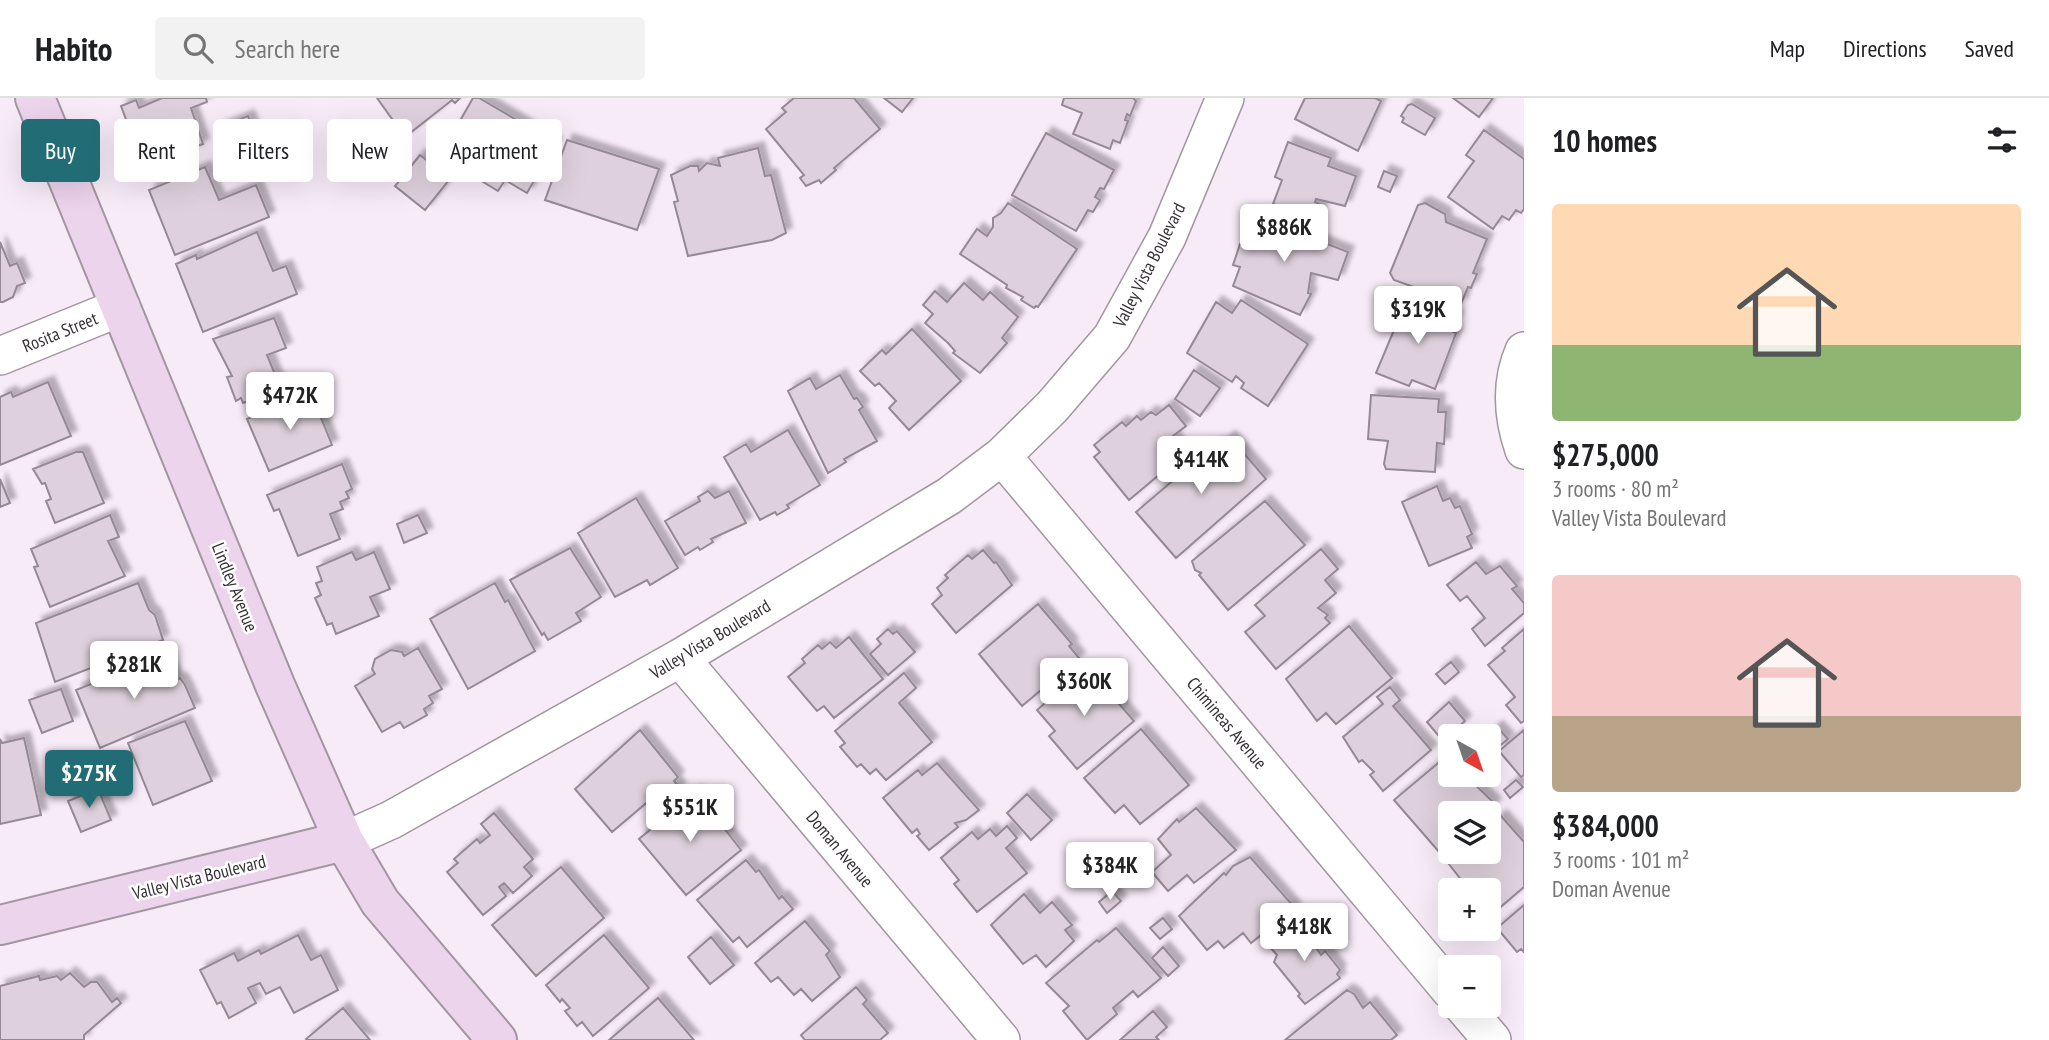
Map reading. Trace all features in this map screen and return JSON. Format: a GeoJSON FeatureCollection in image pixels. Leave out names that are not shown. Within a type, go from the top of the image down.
{"type":"FeatureCollection","features":[{"type":"Feature","properties":{"kind":"street","name":"Lindley Avenue"},"geometry":{"type":"LineString","coordinates":[[36,98],[275,685],[344,841],[380,902],[497,1040]]}},
{"type":"Feature","properties":{"kind":"street","name":"Valley Vista Boulevard"},"geometry":{"type":"LineString","coordinates":[[0,925],[344,841],[391,820],[680,658],[949,496],[1002,456],[1052,407],[1112,337],[1167,237],[1225,98]]}},
{"type":"Feature","properties":{"kind":"street","name":"Rosita Street"},"geometry":{"type":"LineString","coordinates":[[0,356],[121,307]]}},
{"type":"Feature","properties":{"kind":"street"},"geometry":{"type":"LineString","coordinates":[[1522,357],[1514,398],[1518,432],[1524,450]]}},
{"type":"Feature","properties":{"kind":"street","name":"Chimineas Avenue"},"geometry":{"type":"LineString","coordinates":[[1002,456],[1438,976]]}},
{"type":"Feature","properties":{"kind":"street","name":"Doman Avenue"},"geometry":{"type":"LineString","coordinates":[[680,658],[1001,1040]]}},
{"type":"Feature","properties":{"kind":"street"},"geometry":{"type":"LineString","coordinates":[[1474,1018],[1492,1040]]}},
{"type":"Feature","properties":{"kind":"building"},"geometry":{"type":"Polygon","coordinates":[[[162,98],[206,98],[207,102],[191,108],[195,119],[126,119],[121,106],[136,100],[139,108],[162,98]]]}},
{"type":"Feature","properties":{"kind":"building"},"geometry":{"type":"Polygon","coordinates":[[[377,98],[460,98],[455,103],[452,100],[412,131],[412,119],[392,119],[377,98]]]}},
{"type":"Feature","properties":{"kind":"building"},"geometry":{"type":"Polygon","coordinates":[[[473,98],[479,98],[515,119],[461,119],[473,98]]]}},
{"type":"Feature","properties":{"kind":"building"},"geometry":{"type":"Polygon","coordinates":[[[794,98],[854,98],[880,129],[834,168],[836,170],[821,183],[819,180],[806,186],[800,178],[804,175],[766,129],[786,112],[782,108],[794,98]]]}},
{"type":"Feature","properties":{"kind":"building"},"geometry":{"type":"Polygon","coordinates":[[[884,98],[913,98],[902,112],[884,98]]]}},
{"type":"Feature","properties":{"kind":"building"},"geometry":{"type":"Polygon","coordinates":[[[1064,98],[1133,98],[1136,101],[1130,116],[1127,114],[1125,120],[1128,121],[1120,143],[1113,140],[1110,149],[1073,134],[1082,113],[1062,105],[1064,98]]]}},
{"type":"Feature","properties":{"kind":"building"},"geometry":{"type":"Polygon","coordinates":[[[1305,98],[1375,98],[1381,101],[1358,151],[1295,119],[1305,98]]]}},
{"type":"Feature","properties":{"kind":"building"},"geometry":{"type":"Polygon","coordinates":[[[1453,98],[1493,98],[1479,117],[1453,98]]]}},
{"type":"Feature","properties":{"kind":"building"},"geometry":{"type":"Polygon","coordinates":[[[1412,104],[1435,118],[1425,135],[1402,122],[1404,118],[1401,116],[1408,105],[1412,104]]]}},
{"type":"Feature","properties":{"kind":"building"},"geometry":{"type":"Polygon","coordinates":[[[1484,130],[1524,159],[1524,209],[1521,213],[1516,210],[1509,220],[1502,216],[1493,229],[1448,197],[1474,161],[1466,155],[1484,130]]]}},
{"type":"Feature","properties":{"kind":"building"},"geometry":{"type":"Polygon","coordinates":[[[1046,133],[1114,170],[1104,189],[1100,188],[1095,197],[1100,200],[1093,212],[1088,210],[1076,231],[1012,195],[1046,133]]]}},
{"type":"Feature","properties":{"kind":"building"},"geometry":{"type":"Polygon","coordinates":[[[567,140],[659,169],[637,230],[545,200],[552,182],[562,182],[562,154],[567,140]]]}},
{"type":"Feature","properties":{"kind":"building"},"geometry":{"type":"Polygon","coordinates":[[[1288,142],[1331,158],[1328,166],[1356,176],[1345,206],[1316,199],[1315,202],[1322,205],[1315,225],[1273,204],[1282,180],[1275,177],[1288,142]]]}},
{"type":"Feature","properties":{"kind":"building"},"geometry":{"type":"Polygon","coordinates":[[[758,148],[765,176],[771,175],[786,233],[772,240],[688,256],[674,202],[678,201],[671,175],[690,166],[698,166],[699,171],[707,163],[720,166],[718,158],[758,148]]]}},
{"type":"Feature","properties":{"kind":"building"},"geometry":{"type":"Polygon","coordinates":[[[420,155],[426,160],[426,182],[448,182],[425,210],[395,186],[398,182],[412,182],[412,165],[420,155]]]}},
{"type":"Feature","properties":{"kind":"building"},"geometry":{"type":"Polygon","coordinates":[[[205,167],[219,200],[256,185],[269,217],[175,255],[149,190],[168,182],[199,182],[199,169],[205,167]]]}},
{"type":"Feature","properties":{"kind":"building"},"geometry":{"type":"Polygon","coordinates":[[[1384,171],[1397,176],[1390,192],[1378,187],[1384,171]]]}},
{"type":"Feature","properties":{"kind":"building"},"geometry":{"type":"Polygon","coordinates":[[[483,182],[504,182],[498,191],[483,182]]]}},
{"type":"Feature","properties":{"kind":"building"},"geometry":{"type":"Polygon","coordinates":[[[508,182],[533,182],[527,193],[508,182]]]}},
{"type":"Feature","properties":{"kind":"building"},"geometry":{"type":"Polygon","coordinates":[[[1008,203],[1077,249],[1038,307],[1034,308],[1021,300],[1023,297],[1006,288],[1007,285],[960,254],[977,229],[987,236],[993,227],[993,218],[1001,213],[1008,203]]]}},
{"type":"Feature","properties":{"kind":"building"},"geometry":{"type":"Polygon","coordinates":[[[1425,203],[1445,214],[1446,222],[1487,239],[1473,273],[1477,274],[1461,304],[1394,280],[1390,273],[1418,205],[1425,203]]]}},
{"type":"Feature","properties":{"kind":"building"},"geometry":{"type":"Polygon","coordinates":[[[1251,214],[1348,252],[1338,280],[1311,273],[1308,293],[1311,294],[1300,315],[1233,286],[1240,267],[1233,265],[1240,244],[1248,247],[1252,236],[1244,233],[1251,214]]]}},
{"type":"Feature","properties":{"kind":"building"},"geometry":{"type":"Polygon","coordinates":[[[257,232],[273,271],[286,266],[297,294],[203,332],[176,264],[196,255],[197,259],[257,232]]]}},
{"type":"Feature","properties":{"kind":"building"},"geometry":{"type":"Polygon","coordinates":[[[0,242],[10,266],[17,263],[25,283],[17,286],[13,297],[3,302],[0,302],[0,242]]]}},
{"type":"Feature","properties":{"kind":"building"},"geometry":{"type":"Polygon","coordinates":[[[964,283],[983,300],[990,292],[1018,317],[1002,338],[1007,343],[980,373],[953,353],[955,351],[948,343],[925,323],[933,314],[923,305],[935,291],[947,302],[964,283]]]}},
{"type":"Feature","properties":{"kind":"building"},"geometry":{"type":"Polygon","coordinates":[[[1407,299],[1456,317],[1450,330],[1456,333],[1435,389],[1412,380],[1409,386],[1376,373],[1407,299]]]}},
{"type":"Feature","properties":{"kind":"building"},"geometry":{"type":"Polygon","coordinates":[[[1241,300],[1308,344],[1268,406],[1241,388],[1244,383],[1236,376],[1232,382],[1187,353],[1216,302],[1232,313],[1241,300]]]}},
{"type":"Feature","properties":{"kind":"building"},"geometry":{"type":"Polygon","coordinates":[[[274,318],[286,348],[267,355],[281,389],[243,403],[241,398],[236,401],[227,377],[232,376],[213,339],[274,318]]]}},
{"type":"Feature","properties":{"kind":"building"},"geometry":{"type":"Polygon","coordinates":[[[912,329],[961,381],[909,430],[889,408],[896,401],[879,383],[875,386],[860,371],[882,350],[886,354],[912,329]]]}},
{"type":"Feature","properties":{"kind":"building"},"geometry":{"type":"Polygon","coordinates":[[[1194,370],[1220,388],[1200,416],[1175,399],[1194,370]]]}},
{"type":"Feature","properties":{"kind":"building"},"geometry":{"type":"Polygon","coordinates":[[[840,375],[854,399],[857,398],[863,407],[859,410],[877,441],[844,459],[846,462],[828,473],[788,391],[810,378],[816,389],[840,375]]]}},
{"type":"Feature","properties":{"kind":"building"},"geometry":{"type":"Polygon","coordinates":[[[48,382],[71,436],[0,465],[0,397],[11,392],[13,397],[48,382]]]}},
{"type":"Feature","properties":{"kind":"building"},"geometry":{"type":"Polygon","coordinates":[[[311,393],[332,445],[269,471],[247,419],[311,393]]]}},
{"type":"Feature","properties":{"kind":"building"},"geometry":{"type":"Polygon","coordinates":[[[1371,395],[1439,399],[1438,412],[1446,412],[1444,444],[1437,443],[1435,472],[1386,469],[1384,464],[1388,441],[1368,439],[1371,395]]]}},
{"type":"Feature","properties":{"kind":"building"},"geometry":{"type":"Polygon","coordinates":[[[1169,405],[1186,426],[1173,436],[1185,453],[1129,500],[1094,457],[1100,452],[1094,445],[1122,422],[1126,426],[1137,416],[1141,420],[1151,412],[1156,415],[1169,405]]]}},
{"type":"Feature","properties":{"kind":"building"},"geometry":{"type":"Polygon","coordinates":[[[788,430],[820,485],[787,505],[789,508],[777,515],[775,512],[760,520],[724,457],[746,444],[751,452],[788,430]]]}},
{"type":"Feature","properties":{"kind":"building"},"geometry":{"type":"Polygon","coordinates":[[[1230,437],[1266,479],[1176,558],[1136,512],[1217,443],[1219,445],[1230,437]]]}},
{"type":"Feature","properties":{"kind":"building"},"geometry":{"type":"Polygon","coordinates":[[[76,452],[83,452],[104,503],[55,523],[46,501],[51,499],[45,483],[42,484],[33,469],[76,452]]]}},
{"type":"Feature","properties":{"kind":"building"},"geometry":{"type":"Polygon","coordinates":[[[342,464],[352,489],[346,492],[349,498],[340,502],[343,509],[330,514],[340,539],[298,556],[279,509],[274,511],[267,495],[342,464]]]}},
{"type":"Feature","properties":{"kind":"building"},"geometry":{"type":"Polygon","coordinates":[[[0,479],[10,503],[0,507],[0,479]]]}},
{"type":"Feature","properties":{"kind":"building"},"geometry":{"type":"Polygon","coordinates":[[[1437,486],[1443,501],[1450,498],[1455,508],[1460,506],[1472,534],[1467,537],[1472,548],[1429,566],[1402,502],[1437,486]]]}},
{"type":"Feature","properties":{"kind":"building"},"geometry":{"type":"Polygon","coordinates":[[[708,491],[715,498],[729,491],[746,523],[711,539],[713,542],[700,550],[698,547],[685,555],[665,521],[700,501],[698,497],[708,491]]]}},
{"type":"Feature","properties":{"kind":"building"},"geometry":{"type":"Polygon","coordinates":[[[636,498],[678,568],[650,585],[647,580],[615,597],[578,533],[636,498]]]}},
{"type":"Feature","properties":{"kind":"building"},"geometry":{"type":"Polygon","coordinates":[[[1265,501],[1305,545],[1228,610],[1199,575],[1201,573],[1195,570],[1192,561],[1265,501]]]}},
{"type":"Feature","properties":{"kind":"building"},"geometry":{"type":"Polygon","coordinates":[[[110,515],[119,537],[108,541],[125,576],[50,607],[34,567],[38,566],[31,549],[110,515]]]}},
{"type":"Feature","properties":{"kind":"building"},"geometry":{"type":"Polygon","coordinates":[[[418,515],[427,533],[404,543],[397,524],[418,515]]]}},
{"type":"Feature","properties":{"kind":"building"},"geometry":{"type":"Polygon","coordinates":[[[570,548],[601,597],[576,613],[581,621],[548,640],[544,633],[542,635],[510,580],[570,548]]]}},
{"type":"Feature","properties":{"kind":"building"},"geometry":{"type":"Polygon","coordinates":[[[1321,549],[1338,569],[1325,580],[1336,593],[1318,608],[1328,615],[1325,618],[1330,623],[1276,669],[1245,632],[1265,616],[1255,605],[1321,549]]]}},
{"type":"Feature","properties":{"kind":"building"},"geometry":{"type":"Polygon","coordinates":[[[983,550],[996,562],[1012,585],[956,633],[932,604],[942,595],[937,588],[948,578],[945,575],[968,555],[972,559],[983,550]]]}},
{"type":"Feature","properties":{"kind":"building"},"geometry":{"type":"Polygon","coordinates":[[[352,552],[356,560],[374,552],[390,589],[370,597],[379,616],[336,634],[332,623],[327,625],[315,598],[321,595],[316,583],[322,581],[317,567],[352,552]]]}},
{"type":"Feature","properties":{"kind":"building"},"geometry":{"type":"Polygon","coordinates":[[[1476,562],[1486,574],[1500,566],[1517,586],[1512,589],[1524,603],[1524,613],[1485,646],[1472,629],[1485,618],[1467,596],[1460,601],[1447,585],[1476,562]]]}},
{"type":"Feature","properties":{"kind":"building"},"geometry":{"type":"Polygon","coordinates":[[[138,583],[149,610],[155,615],[163,640],[55,682],[36,623],[138,583]]]}},
{"type":"Feature","properties":{"kind":"building"},"geometry":{"type":"Polygon","coordinates":[[[495,583],[505,602],[508,600],[535,651],[468,689],[430,619],[495,583]]]}},
{"type":"Feature","properties":{"kind":"building"},"geometry":{"type":"Polygon","coordinates":[[[1038,604],[1072,644],[1069,646],[1079,658],[1022,706],[979,654],[1038,604]]]}},
{"type":"Feature","properties":{"kind":"building"},"geometry":{"type":"Polygon","coordinates":[[[1349,626],[1392,678],[1336,724],[1326,713],[1317,721],[1286,679],[1349,626]]]}},
{"type":"Feature","properties":{"kind":"building"},"geometry":{"type":"Polygon","coordinates":[[[888,629],[893,634],[897,631],[915,652],[888,675],[870,654],[881,644],[877,639],[888,629]]]}},
{"type":"Feature","properties":{"kind":"building"},"geometry":{"type":"Polygon","coordinates":[[[1524,629],[1524,721],[1521,723],[1506,705],[1515,697],[1488,665],[1505,651],[1502,648],[1524,629]]]}},
{"type":"Feature","properties":{"kind":"building"},"geometry":{"type":"Polygon","coordinates":[[[849,637],[883,679],[834,718],[824,706],[817,711],[788,677],[805,663],[802,659],[818,645],[822,649],[830,642],[836,648],[849,637]]]}},
{"type":"Feature","properties":{"kind":"building"},"geometry":{"type":"Polygon","coordinates":[[[418,648],[442,689],[429,696],[433,703],[424,709],[427,715],[404,728],[400,722],[382,732],[355,686],[375,674],[372,669],[375,659],[391,650],[402,652],[404,656],[418,648]]]}},
{"type":"Feature","properties":{"kind":"building"},"geometry":{"type":"Polygon","coordinates":[[[166,654],[176,680],[180,678],[185,685],[195,708],[100,748],[76,690],[166,654]]]}},
{"type":"Feature","properties":{"kind":"building"},"geometry":{"type":"Polygon","coordinates":[[[1451,662],[1459,672],[1445,684],[1436,674],[1451,662]]]}},
{"type":"Feature","properties":{"kind":"building"},"geometry":{"type":"Polygon","coordinates":[[[1087,667],[1134,721],[1077,769],[1049,736],[1055,731],[1037,710],[1087,667]]]}},
{"type":"Feature","properties":{"kind":"building"},"geometry":{"type":"Polygon","coordinates":[[[904,673],[916,688],[899,703],[932,742],[886,780],[876,769],[870,774],[861,764],[857,767],[840,747],[845,743],[835,731],[904,673]]]}},
{"type":"Feature","properties":{"kind":"building"},"geometry":{"type":"Polygon","coordinates":[[[1390,687],[1400,700],[1393,706],[1431,750],[1383,791],[1370,775],[1374,772],[1362,760],[1359,762],[1343,737],[1383,704],[1377,697],[1390,687]]]}},
{"type":"Feature","properties":{"kind":"building"},"geometry":{"type":"Polygon","coordinates":[[[61,689],[73,721],[42,733],[29,700],[61,689]]]}},
{"type":"Feature","properties":{"kind":"building"},"geometry":{"type":"Polygon","coordinates":[[[1449,702],[1465,721],[1462,724],[1438,724],[1438,735],[1427,722],[1449,702]]]}},
{"type":"Feature","properties":{"kind":"building"},"geometry":{"type":"Polygon","coordinates":[[[185,721],[212,781],[153,805],[128,743],[185,721]]]}},
{"type":"Feature","properties":{"kind":"building"},"geometry":{"type":"Polygon","coordinates":[[[1141,729],[1189,785],[1140,824],[1124,805],[1115,813],[1084,778],[1141,729]]]}},
{"type":"Feature","properties":{"kind":"building"},"geometry":{"type":"Polygon","coordinates":[[[640,730],[678,777],[674,781],[680,788],[658,807],[651,799],[612,832],[575,789],[640,730]]]}},
{"type":"Feature","properties":{"kind":"building"},"geometry":{"type":"Polygon","coordinates":[[[1524,730],[1524,775],[1521,777],[1502,755],[1502,748],[1524,730]]]}},
{"type":"Feature","properties":{"kind":"building"},"geometry":{"type":"Polygon","coordinates":[[[1502,732],[1508,739],[1502,744],[1502,732]]]}},
{"type":"Feature","properties":{"kind":"building"},"geometry":{"type":"Polygon","coordinates":[[[24,738],[41,815],[0,824],[0,739],[2,743],[24,738]]]}},
{"type":"Feature","properties":{"kind":"building"},"geometry":{"type":"Polygon","coordinates":[[[937,763],[979,810],[966,820],[955,823],[958,827],[929,850],[917,836],[920,834],[917,829],[912,833],[883,798],[918,770],[922,775],[937,763]]]}},
{"type":"Feature","properties":{"kind":"building"},"geometry":{"type":"Polygon","coordinates":[[[1438,763],[1438,788],[1478,788],[1492,801],[1438,801],[1438,851],[1394,800],[1438,763]]]}},
{"type":"Feature","properties":{"kind":"building"},"geometry":{"type":"Polygon","coordinates":[[[1516,780],[1523,787],[1510,798],[1504,790],[1516,780]]]}},
{"type":"Feature","properties":{"kind":"building"},"geometry":{"type":"Polygon","coordinates":[[[98,789],[111,820],[81,832],[68,801],[98,789]]]}},
{"type":"Feature","properties":{"kind":"building"},"geometry":{"type":"Polygon","coordinates":[[[696,792],[741,850],[686,895],[639,839],[696,792]]]}},
{"type":"Feature","properties":{"kind":"building"},"geometry":{"type":"Polygon","coordinates":[[[1027,794],[1052,820],[1031,840],[1007,813],[1027,794]]]}},
{"type":"Feature","properties":{"kind":"building"},"geometry":{"type":"Polygon","coordinates":[[[1196,808],[1236,850],[1194,883],[1187,875],[1168,891],[1152,872],[1171,855],[1158,839],[1177,819],[1179,822],[1196,808]]]}},
{"type":"Feature","properties":{"kind":"building"},"geometry":{"type":"Polygon","coordinates":[[[494,813],[533,859],[524,867],[532,876],[513,893],[504,883],[499,887],[506,896],[483,915],[447,872],[458,863],[454,859],[477,839],[480,843],[490,835],[481,824],[494,813]]]}},
{"type":"Feature","properties":{"kind":"building"},"geometry":{"type":"Polygon","coordinates":[[[1501,816],[1524,842],[1524,887],[1501,907],[1501,878],[1460,878],[1449,864],[1501,864],[1501,816]]]}},
{"type":"Feature","properties":{"kind":"building"},"geometry":{"type":"Polygon","coordinates":[[[1007,826],[1017,838],[1006,848],[1027,873],[977,912],[954,884],[959,880],[941,858],[972,832],[978,839],[990,829],[996,836],[1007,826]]]}},
{"type":"Feature","properties":{"kind":"building"},"geometry":{"type":"Polygon","coordinates":[[[1250,857],[1295,908],[1251,943],[1243,933],[1224,948],[1218,941],[1207,950],[1179,916],[1224,873],[1226,875],[1233,866],[1250,857]]]}},
{"type":"Feature","properties":{"kind":"building"},"geometry":{"type":"Polygon","coordinates":[[[746,860],[756,872],[759,870],[779,899],[782,896],[793,909],[747,947],[739,937],[733,942],[697,900],[746,860]]]}},
{"type":"Feature","properties":{"kind":"building"},"geometry":{"type":"Polygon","coordinates":[[[561,867],[604,918],[536,976],[492,925],[561,867]]]}},
{"type":"Feature","properties":{"kind":"building"},"geometry":{"type":"Polygon","coordinates":[[[1112,891],[1121,901],[1107,913],[1099,902],[1112,891]]]}},
{"type":"Feature","properties":{"kind":"building"},"geometry":{"type":"Polygon","coordinates":[[[1024,894],[1040,913],[1052,902],[1072,925],[1065,930],[1074,941],[1046,967],[1036,955],[1023,964],[991,925],[1024,894]]]}},
{"type":"Feature","properties":{"kind":"building"},"geometry":{"type":"Polygon","coordinates":[[[1524,905],[1524,952],[1521,949],[1517,952],[1501,933],[1501,925],[1524,905]]]}},
{"type":"Feature","properties":{"kind":"building"},"geometry":{"type":"Polygon","coordinates":[[[1163,918],[1172,929],[1160,939],[1150,928],[1163,918]]]}},
{"type":"Feature","properties":{"kind":"building"},"geometry":{"type":"Polygon","coordinates":[[[805,921],[830,951],[826,955],[840,977],[812,1001],[801,989],[794,995],[778,977],[771,982],[755,963],[805,921]]]}},
{"type":"Feature","properties":{"kind":"building"},"geometry":{"type":"Polygon","coordinates":[[[1298,921],[1321,955],[1325,951],[1340,970],[1337,974],[1340,978],[1305,1004],[1274,962],[1277,955],[1269,946],[1298,921]]]}},
{"type":"Feature","properties":{"kind":"building"},"geometry":{"type":"Polygon","coordinates":[[[1116,928],[1161,978],[1138,997],[1133,991],[1113,1008],[1117,1014],[1087,1040],[1063,1011],[1069,1006],[1046,983],[1097,940],[1099,942],[1116,928]]]}},
{"type":"Feature","properties":{"kind":"building"},"geometry":{"type":"Polygon","coordinates":[[[298,935],[311,960],[321,955],[338,990],[294,1013],[280,987],[266,994],[260,983],[248,988],[256,1003],[229,1018],[221,1002],[217,1004],[200,970],[234,953],[238,961],[259,950],[261,954],[298,935]]]}},
{"type":"Feature","properties":{"kind":"building"},"geometry":{"type":"Polygon","coordinates":[[[604,935],[649,988],[593,1036],[582,1022],[577,1026],[565,1011],[570,1008],[562,999],[560,1002],[546,985],[604,935]]]}},
{"type":"Feature","properties":{"kind":"building"},"geometry":{"type":"Polygon","coordinates":[[[711,937],[734,965],[710,984],[688,957],[711,937]]]}},
{"type":"Feature","properties":{"kind":"building"},"geometry":{"type":"Polygon","coordinates":[[[1163,947],[1179,966],[1168,976],[1152,958],[1163,947]]]}},
{"type":"Feature","properties":{"kind":"building"},"geometry":{"type":"Polygon","coordinates":[[[70,973],[84,987],[91,982],[97,982],[112,1002],[117,998],[121,1003],[84,1035],[84,1040],[0,1040],[0,986],[39,976],[40,980],[57,976],[61,980],[70,973]]]}},
{"type":"Feature","properties":{"kind":"building"},"geometry":{"type":"Polygon","coordinates":[[[856,987],[867,1000],[863,1004],[888,1033],[880,1040],[805,1040],[801,1035],[856,987]]]}},
{"type":"Feature","properties":{"kind":"building"},"geometry":{"type":"Polygon","coordinates":[[[1347,990],[1354,994],[1363,1008],[1370,1002],[1397,1035],[1391,1040],[1285,1040],[1347,990]]]}},
{"type":"Feature","properties":{"kind":"building"},"geometry":{"type":"Polygon","coordinates":[[[658,998],[694,1040],[609,1040],[658,998]]]}},
{"type":"Feature","properties":{"kind":"building"},"geometry":{"type":"Polygon","coordinates":[[[343,1008],[370,1040],[306,1039],[343,1008]]]}},
{"type":"Feature","properties":{"kind":"building"},"geometry":{"type":"Polygon","coordinates":[[[1153,1011],[1167,1027],[1156,1037],[1159,1040],[1120,1040],[1153,1011]]]}}]}
